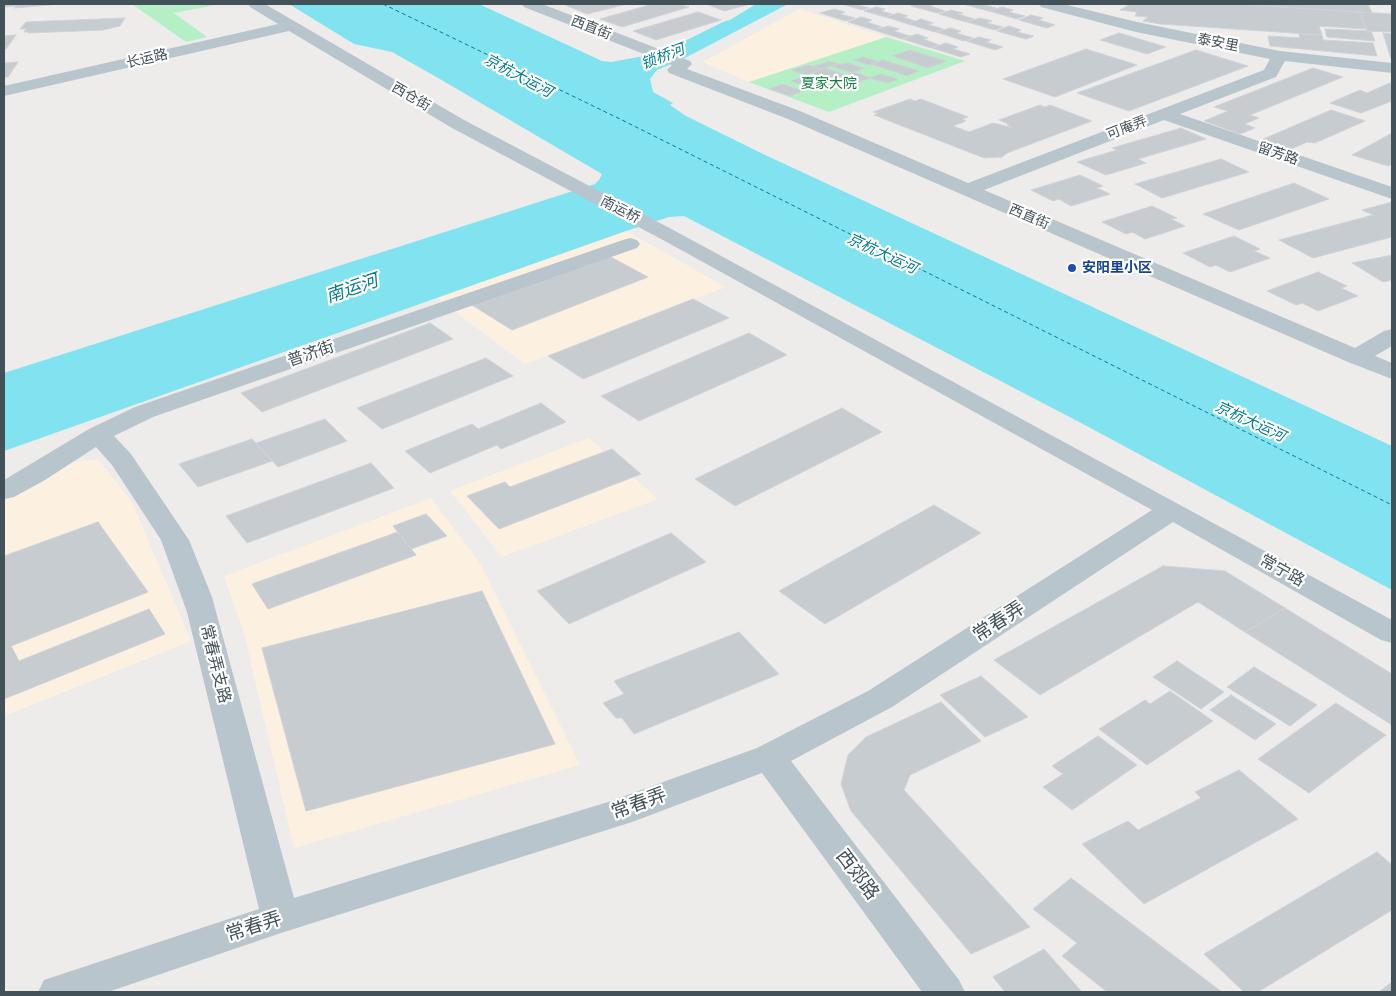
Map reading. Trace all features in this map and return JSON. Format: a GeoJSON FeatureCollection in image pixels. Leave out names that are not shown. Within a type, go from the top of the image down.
{"type":"FeatureCollection","features":[{"type":"Feature","properties":{"kind":"street","name":"西仓街"},"geometry":{"type":"LineString","coordinates":[[255,4],[458,124],[570,184]]}},
{"type":"Feature","properties":{"kind":"street","name":"西直街"},"geometry":{"type":"LineString","coordinates":[[531,4],[684,64],[675,70],[794,115],[1392,372]]}},
{"type":"Feature","properties":{"kind":"street","name":"泰安里"},"geometry":{"type":"LineString","coordinates":[[1046,4],[1136,27],[1280,56],[1392,68]]}},
{"type":"Feature","properties":{"kind":"street","name":"长运路"},"geometry":{"type":"LineString","coordinates":[[4,91],[290,26]]}},
{"type":"Feature","properties":{"kind":"street","name":"可庵弄"},"geometry":{"type":"LineString","coordinates":[[966,190],[1270,73],[1280,56]]}},
{"type":"Feature","properties":{"kind":"street","name":"留芳路"},"geometry":{"type":"LineString","coordinates":[[1164,114],[1392,193]]}},
{"type":"Feature","properties":{"kind":"street","name":"南运桥"},"geometry":{"type":"LineString","coordinates":[[570,184],[670,236],[1172,510]]}},
{"type":"Feature","properties":{"kind":"street","name":"普济街"},"geometry":{"type":"LineString","coordinates":[[4,491],[35,474],[98,434],[144,412],[630,244]]}},
{"type":"Feature","properties":{"kind":"street"},"geometry":{"type":"LineString","coordinates":[[1356,358],[1392,336]]}},
{"type":"Feature","properties":{"kind":"street","name":"常春弄支路"},"geometry":{"type":"LineString","coordinates":[[98,434],[122,460],[175,540],[194,589],[205,622],[280,918]]}},
{"type":"Feature","properties":{"kind":"street","name":"常宁路"},"geometry":{"type":"LineString","coordinates":[[1172,510],[1392,633]]}},
{"type":"Feature","properties":{"kind":"street","name":"常春弄"},"geometry":{"type":"LineString","coordinates":[[58,992],[280,918],[619,812],[769,757],[880,699],[1172,510]]}},
{"type":"Feature","properties":{"kind":"street","name":"西郊路"},"geometry":{"type":"LineString","coordinates":[[769,757],[945,992]]}},
{"type":"Feature","properties":{"kind":"shaded area"},"geometry":{"type":"Polygon","coordinates":[[[799,9],[886,37],[749,82],[703,62],[799,9]]]}},
{"type":"Feature","properties":{"kind":"shaded area"},"geometry":{"type":"Polygon","coordinates":[[[626,231],[726,287],[525,364],[437,298],[626,231]]]}},
{"type":"Feature","properties":{"kind":"shaded area"},"geometry":{"type":"Polygon","coordinates":[[[589,438],[658,499],[502,557],[450,491],[589,438]]]}},
{"type":"Feature","properties":{"kind":"shaded area"},"geometry":{"type":"Polygon","coordinates":[[[98,459],[132,502],[191,641],[4,716],[4,501],[65,463],[98,459]]]}},
{"type":"Feature","properties":{"kind":"shaded area"},"geometry":{"type":"Polygon","coordinates":[[[431,498],[480,563],[580,765],[294,848],[244,633],[224,576],[431,498]]]}},
{"type":"Feature","properties":{"kind":"green space"},"geometry":{"type":"Polygon","coordinates":[[[132,4],[221,4],[174,13],[207,37],[186,42],[132,4]]]}},
{"type":"Feature","properties":{"kind":"green space","name":"夏家大院"},"geometry":{"type":"Polygon","coordinates":[[[886,37],[965,61],[829,112],[749,82],[886,37]]]}},
{"type":"Feature","properties":{"kind":"water"},"geometry":{"type":"Polygon","coordinates":[[[289,4],[479,4],[602,61],[611,62],[644,56],[675,46],[730,20],[756,4],[788,4],[683,59],[657,70],[650,79],[653,92],[673,103],[670,105],[686,116],[763,154],[1392,446],[1392,590],[1083,424],[684,216],[669,217],[626,231],[4,451],[4,373],[595,184],[599,180],[602,174],[433,75],[392,52],[354,44],[289,4]]]}},
{"type":"Feature","properties":{"kind":"building"},"geometry":{"type":"Polygon","coordinates":[[[4,4],[61,4],[14,8],[16,6],[4,7],[4,4]]]}},
{"type":"Feature","properties":{"kind":"building"},"geometry":{"type":"Polygon","coordinates":[[[627,4],[587,14],[565,5],[627,4]]]}},
{"type":"Feature","properties":{"kind":"building"},"geometry":{"type":"Polygon","coordinates":[[[653,4],[678,4],[689,7],[622,27],[600,19],[653,4]]]}},
{"type":"Feature","properties":{"kind":"building"},"geometry":{"type":"Polygon","coordinates":[[[706,4],[750,4],[724,11],[706,4]]]}},
{"type":"Feature","properties":{"kind":"building"},"geometry":{"type":"Polygon","coordinates":[[[841,4],[860,4],[858,5],[869,8],[862,10],[841,4]]]}},
{"type":"Feature","properties":{"kind":"building"},"geometry":{"type":"Polygon","coordinates":[[[935,4],[930,6],[945,11],[937,13],[911,6],[935,4]]]}},
{"type":"Feature","properties":{"kind":"building"},"geometry":{"type":"Polygon","coordinates":[[[963,4],[981,4],[996,8],[988,11],[963,4]]]}},
{"type":"Feature","properties":{"kind":"building"},"geometry":{"type":"Polygon","coordinates":[[[1131,4],[1235,4],[1359,12],[1366,29],[1319,26],[1322,35],[1161,24],[1143,21],[1148,17],[1135,16],[1137,12],[1120,10],[1131,4]]]}},
{"type":"Feature","properties":{"kind":"building"},"geometry":{"type":"Polygon","coordinates":[[[1235,4],[1368,4],[1372,13],[1359,12],[1235,4]]]}},
{"type":"Feature","properties":{"kind":"building"},"geometry":{"type":"Polygon","coordinates":[[[876,7],[885,9],[881,11],[892,14],[885,17],[864,11],[876,7]]]}},
{"type":"Feature","properties":{"kind":"building"},"geometry":{"type":"Polygon","coordinates":[[[1002,7],[1013,10],[1009,12],[1025,16],[1017,19],[989,11],[1002,7]]]}},
{"type":"Feature","properties":{"kind":"building"},"geometry":{"type":"Polygon","coordinates":[[[834,9],[845,12],[840,14],[855,18],[846,21],[820,13],[834,9]]]}},
{"type":"Feature","properties":{"kind":"building"},"geometry":{"type":"Polygon","coordinates":[[[951,10],[963,13],[958,14],[974,19],[966,22],[939,14],[951,10]]]}},
{"type":"Feature","properties":{"kind":"building"},"geometry":{"type":"Polygon","coordinates":[[[698,12],[721,20],[656,40],[633,31],[698,12]]]}},
{"type":"Feature","properties":{"kind":"building"},"geometry":{"type":"Polygon","coordinates":[[[1359,12],[1392,14],[1392,32],[1367,31],[1359,12]]]}},
{"type":"Feature","properties":{"kind":"building"},"geometry":{"type":"Polygon","coordinates":[[[898,13],[908,16],[903,17],[915,21],[908,24],[886,17],[898,13]]]}},
{"type":"Feature","properties":{"kind":"building"},"geometry":{"type":"Polygon","coordinates":[[[1031,15],[1043,18],[1039,20],[1055,25],[1047,28],[1019,20],[1031,15]]]}},
{"type":"Feature","properties":{"kind":"building"},"geometry":{"type":"Polygon","coordinates":[[[861,17],[872,20],[867,22],[882,27],[874,30],[848,22],[861,17]]]}},
{"type":"Feature","properties":{"kind":"building"},"geometry":{"type":"Polygon","coordinates":[[[125,18],[120,26],[103,30],[28,33],[24,32],[26,29],[20,29],[26,22],[125,18]]]}},
{"type":"Feature","properties":{"kind":"building"},"geometry":{"type":"Polygon","coordinates":[[[980,18],[992,21],[987,23],[1003,27],[995,30],[967,22],[980,18]]]}},
{"type":"Feature","properties":{"kind":"building"},"geometry":{"type":"Polygon","coordinates":[[[921,19],[933,23],[927,24],[943,29],[935,32],[908,24],[921,19]]]}},
{"type":"Feature","properties":{"kind":"building"},"geometry":{"type":"Polygon","coordinates":[[[888,26],[899,29],[894,31],[910,36],[902,39],[874,30],[888,26]]]}},
{"type":"Feature","properties":{"kind":"building"},"geometry":{"type":"Polygon","coordinates":[[[1009,26],[1021,30],[1017,32],[1034,36],[1026,39],[997,31],[1009,26]]]}},
{"type":"Feature","properties":{"kind":"building"},"geometry":{"type":"Polygon","coordinates":[[[950,28],[961,31],[956,33],[973,38],[964,41],[936,32],[950,28]]]}},
{"type":"Feature","properties":{"kind":"building"},"geometry":{"type":"Polygon","coordinates":[[[1325,29],[1371,31],[1375,41],[1327,37],[1325,29]]]}},
{"type":"Feature","properties":{"kind":"building"},"geometry":{"type":"Polygon","coordinates":[[[1119,33],[1166,47],[1147,54],[1100,40],[1119,33]]]}},
{"type":"Feature","properties":{"kind":"building"},"geometry":{"type":"Polygon","coordinates":[[[1383,33],[1392,34],[1392,59],[1391,59],[1383,33]]]}},
{"type":"Feature","properties":{"kind":"building"},"geometry":{"type":"Polygon","coordinates":[[[917,34],[928,38],[923,39],[939,45],[931,48],[903,39],[917,34]]]}},
{"type":"Feature","properties":{"kind":"building"},"geometry":{"type":"Polygon","coordinates":[[[1299,34],[1322,35],[1323,40],[1373,43],[1377,56],[1270,46],[1268,36],[1300,38],[1299,34]]]}},
{"type":"Feature","properties":{"kind":"building"},"geometry":{"type":"Polygon","coordinates":[[[16,35],[6,49],[4,49],[4,36],[16,35]]]}},
{"type":"Feature","properties":{"kind":"building"},"geometry":{"type":"Polygon","coordinates":[[[979,37],[991,40],[986,42],[1003,47],[995,50],[966,41],[979,37]]]}},
{"type":"Feature","properties":{"kind":"building"},"geometry":{"type":"Polygon","coordinates":[[[946,43],[958,47],[953,49],[970,54],[961,57],[932,48],[946,43]]]}},
{"type":"Feature","properties":{"kind":"building"},"geometry":{"type":"Polygon","coordinates":[[[1086,49],[1137,65],[1055,97],[1003,79],[1086,49]]]}},
{"type":"Feature","properties":{"kind":"building"},"geometry":{"type":"Polygon","coordinates":[[[909,50],[946,61],[928,68],[892,56],[909,50]]]}},
{"type":"Feature","properties":{"kind":"building"},"geometry":{"type":"Polygon","coordinates":[[[1196,50],[1248,66],[1129,111],[1077,93],[1196,50]]]}},
{"type":"Feature","properties":{"kind":"building"},"geometry":{"type":"Polygon","coordinates":[[[863,57],[878,62],[869,65],[854,60],[863,57]]]}},
{"type":"Feature","properties":{"kind":"building"},"geometry":{"type":"Polygon","coordinates":[[[883,60],[919,71],[907,76],[871,64],[883,60]]]}},
{"type":"Feature","properties":{"kind":"building"},"geometry":{"type":"Polygon","coordinates":[[[829,61],[838,64],[821,69],[812,67],[829,61]]]}},
{"type":"Feature","properties":{"kind":"building"},"geometry":{"type":"Polygon","coordinates":[[[18,62],[8,77],[4,77],[4,63],[18,62]]]}},
{"type":"Feature","properties":{"kind":"building"},"geometry":{"type":"Polygon","coordinates":[[[848,63],[864,68],[852,73],[831,66],[848,63]]]}},
{"type":"Feature","properties":{"kind":"building"},"geometry":{"type":"Polygon","coordinates":[[[808,65],[821,69],[806,75],[792,70],[808,65]]]}},
{"type":"Feature","properties":{"kind":"building"},"geometry":{"type":"Polygon","coordinates":[[[825,68],[846,75],[832,80],[812,73],[825,68]]]}},
{"type":"Feature","properties":{"kind":"building"},"geometry":{"type":"Polygon","coordinates":[[[1313,68],[1343,77],[1250,115],[1259,118],[1244,124],[1255,128],[1240,134],[1204,121],[1228,111],[1214,107],[1313,68]]]}},
{"type":"Feature","properties":{"kind":"building"},"geometry":{"type":"Polygon","coordinates":[[[854,72],[871,78],[859,82],[842,77],[854,72]]]}},
{"type":"Feature","properties":{"kind":"building"},"geometry":{"type":"Polygon","coordinates":[[[881,74],[898,79],[888,83],[870,78],[881,74]]]}},
{"type":"Feature","properties":{"kind":"building"},"geometry":{"type":"Polygon","coordinates":[[[807,75],[828,82],[812,88],[791,81],[807,75]]]}},
{"type":"Feature","properties":{"kind":"building"},"geometry":{"type":"Polygon","coordinates":[[[1392,82],[1392,101],[1361,113],[1330,103],[1360,90],[1367,93],[1392,82]]]}},
{"type":"Feature","properties":{"kind":"building"},"geometry":{"type":"Polygon","coordinates":[[[782,84],[803,91],[790,96],[769,89],[782,84]]]}},
{"type":"Feature","properties":{"kind":"building"},"geometry":{"type":"Polygon","coordinates":[[[910,99],[915,101],[921,99],[968,117],[962,119],[966,121],[953,126],[969,132],[993,123],[1013,128],[999,120],[1040,105],[1045,107],[1050,105],[1092,121],[1007,153],[1002,157],[984,158],[874,115],[878,113],[873,112],[910,99]]]}},
{"type":"Feature","properties":{"kind":"building"},"geometry":{"type":"Polygon","coordinates":[[[1331,110],[1365,121],[1315,143],[1307,142],[1289,150],[1261,140],[1331,110]]]}},
{"type":"Feature","properties":{"kind":"building"},"geometry":{"type":"Polygon","coordinates":[[[1181,128],[1206,139],[1138,159],[1146,163],[1106,175],[1077,162],[1117,150],[1112,148],[1181,128]]]}},
{"type":"Feature","properties":{"kind":"building"},"geometry":{"type":"Polygon","coordinates":[[[1392,133],[1392,164],[1388,166],[1352,155],[1392,133]]]}},
{"type":"Feature","properties":{"kind":"building"},"geometry":{"type":"Polygon","coordinates":[[[1221,159],[1249,172],[1162,198],[1135,184],[1221,159]]]}},
{"type":"Feature","properties":{"kind":"building"},"geometry":{"type":"Polygon","coordinates":[[[1080,175],[1103,186],[1097,188],[1110,194],[1071,206],[1059,199],[1053,201],[1031,190],[1080,175]]]}},
{"type":"Feature","properties":{"kind":"building"},"geometry":{"type":"Polygon","coordinates":[[[1294,183],[1329,199],[1239,230],[1203,214],[1294,183]]]}},
{"type":"Feature","properties":{"kind":"building"},"geometry":{"type":"Polygon","coordinates":[[[1392,202],[1392,237],[1313,258],[1279,240],[1373,215],[1362,210],[1392,202]]]}},
{"type":"Feature","properties":{"kind":"building"},"geometry":{"type":"Polygon","coordinates":[[[1152,206],[1177,218],[1171,219],[1185,226],[1145,239],[1132,232],[1126,234],[1102,222],[1152,206]]]}},
{"type":"Feature","properties":{"kind":"building"},"geometry":{"type":"Polygon","coordinates":[[[1234,236],[1260,249],[1254,251],[1270,258],[1230,272],[1216,265],[1210,267],[1183,253],[1234,236]]]}},
{"type":"Feature","properties":{"kind":"building"},"geometry":{"type":"Polygon","coordinates":[[[607,255],[648,277],[512,330],[472,305],[607,255]]]}},
{"type":"Feature","properties":{"kind":"building"},"geometry":{"type":"Polygon","coordinates":[[[1392,255],[1392,280],[1383,282],[1352,263],[1392,255]]]}},
{"type":"Feature","properties":{"kind":"building"},"geometry":{"type":"Polygon","coordinates":[[[1318,272],[1347,286],[1341,288],[1358,296],[1318,311],[1302,303],[1296,305],[1267,291],[1318,272]]]}},
{"type":"Feature","properties":{"kind":"building"},"geometry":{"type":"Polygon","coordinates":[[[693,299],[729,318],[583,379],[548,356],[693,299]]]}},
{"type":"Feature","properties":{"kind":"building"},"geometry":{"type":"Polygon","coordinates":[[[430,323],[453,339],[262,412],[241,393],[430,323]]]}},
{"type":"Feature","properties":{"kind":"building"},"geometry":{"type":"Polygon","coordinates":[[[749,333],[787,355],[639,421],[601,396],[749,333]]]}},
{"type":"Feature","properties":{"kind":"building"},"geometry":{"type":"Polygon","coordinates":[[[486,358],[513,376],[382,429],[357,408],[486,358]]]}},
{"type":"Feature","properties":{"kind":"building"},"geometry":{"type":"Polygon","coordinates":[[[541,403],[566,422],[501,449],[497,445],[430,473],[405,451],[472,424],[478,429],[541,403]]]}},
{"type":"Feature","properties":{"kind":"building"},"geometry":{"type":"Polygon","coordinates":[[[842,408],[882,432],[735,506],[695,479],[842,408]]]}},
{"type":"Feature","properties":{"kind":"building"},"geometry":{"type":"Polygon","coordinates":[[[325,419],[347,441],[278,467],[256,443],[325,419]]]}},
{"type":"Feature","properties":{"kind":"building"},"geometry":{"type":"Polygon","coordinates":[[[252,439],[272,461],[198,487],[179,464],[252,439]]]}},
{"type":"Feature","properties":{"kind":"building"},"geometry":{"type":"Polygon","coordinates":[[[612,449],[641,474],[499,529],[467,496],[505,482],[510,487],[612,449]]]}},
{"type":"Feature","properties":{"kind":"building"},"geometry":{"type":"Polygon","coordinates":[[[371,463],[394,488],[247,543],[226,516],[371,463]]]}},
{"type":"Feature","properties":{"kind":"building"},"geometry":{"type":"Polygon","coordinates":[[[934,505],[981,533],[825,624],[779,591],[934,505]]]}},
{"type":"Feature","properties":{"kind":"building"},"geometry":{"type":"Polygon","coordinates":[[[426,514],[447,536],[411,549],[393,526],[426,514]]]}},
{"type":"Feature","properties":{"kind":"building"},"geometry":{"type":"Polygon","coordinates":[[[98,522],[148,592],[11,646],[19,661],[149,609],[165,634],[4,699],[4,556],[98,522]]]}},
{"type":"Feature","properties":{"kind":"building"},"geometry":{"type":"Polygon","coordinates":[[[398,532],[416,555],[268,609],[252,584],[398,532]]]}},
{"type":"Feature","properties":{"kind":"building"},"geometry":{"type":"Polygon","coordinates":[[[671,533],[706,562],[569,624],[537,591],[671,533]]]}},
{"type":"Feature","properties":{"kind":"building"},"geometry":{"type":"Polygon","coordinates":[[[1163,566],[1225,571],[1285,608],[1245,632],[1198,602],[1040,695],[994,660],[1163,566]]]}},
{"type":"Feature","properties":{"kind":"building"},"geometry":{"type":"Polygon","coordinates":[[[482,591],[555,744],[306,811],[262,648],[482,591]]]}},
{"type":"Feature","properties":{"kind":"building"},"geometry":{"type":"Polygon","coordinates":[[[1285,608],[1392,674],[1392,725],[1245,632],[1285,608]]]}},
{"type":"Feature","properties":{"kind":"building"},"geometry":{"type":"Polygon","coordinates":[[[739,632],[779,674],[634,734],[622,718],[616,718],[603,703],[624,694],[614,681],[739,632]]]}},
{"type":"Feature","properties":{"kind":"building"},"geometry":{"type":"Polygon","coordinates":[[[1177,661],[1224,692],[1201,709],[1153,677],[1177,661]]]}},
{"type":"Feature","properties":{"kind":"building"},"geometry":{"type":"Polygon","coordinates":[[[1254,667],[1317,705],[1290,726],[1227,687],[1254,667]]]}},
{"type":"Feature","properties":{"kind":"building"},"geometry":{"type":"Polygon","coordinates":[[[981,676],[1028,717],[985,737],[940,695],[981,676]]]}},
{"type":"Feature","properties":{"kind":"building"},"geometry":{"type":"Polygon","coordinates":[[[1170,691],[1213,721],[1147,765],[1099,729],[1145,700],[1150,704],[1170,691]]]}},
{"type":"Feature","properties":{"kind":"building"},"geometry":{"type":"Polygon","coordinates":[[[1231,695],[1276,724],[1255,740],[1210,710],[1231,695]]]}},
{"type":"Feature","properties":{"kind":"building"},"geometry":{"type":"Polygon","coordinates":[[[941,702],[981,741],[910,775],[904,790],[1030,927],[971,954],[851,811],[841,784],[848,755],[866,737],[941,702]]]}},
{"type":"Feature","properties":{"kind":"building"},"geometry":{"type":"Polygon","coordinates":[[[1336,703],[1386,735],[1309,793],[1258,759],[1336,703]]]}},
{"type":"Feature","properties":{"kind":"building"},"geometry":{"type":"Polygon","coordinates":[[[1098,736],[1137,765],[1072,810],[1043,787],[1063,774],[1052,766],[1098,736]]]}},
{"type":"Feature","properties":{"kind":"building"},"geometry":{"type":"Polygon","coordinates":[[[1239,770],[1298,819],[1144,904],[1082,844],[1128,821],[1138,830],[1201,798],[1195,792],[1239,770]]]}},
{"type":"Feature","properties":{"kind":"building"},"geometry":{"type":"Polygon","coordinates":[[[1377,852],[1392,865],[1392,910],[1258,992],[1244,992],[1204,954],[1377,852]]]}},
{"type":"Feature","properties":{"kind":"building"},"geometry":{"type":"Polygon","coordinates":[[[1071,878],[1222,992],[1107,992],[1062,956],[1077,943],[1033,909],[1071,878]]]}},
{"type":"Feature","properties":{"kind":"building"},"geometry":{"type":"Polygon","coordinates":[[[1044,949],[1082,992],[1005,992],[993,977],[1044,949]]]}},
{"type":"Feature","properties":{"kind":"building"},"geometry":{"type":"Polygon","coordinates":[[[1392,982],[1392,992],[1379,992],[1392,982]]]}},
{"type":"Feature","properties":{"kind":"ferry route"},"geometry":{"type":"LineString","coordinates":[[383,4],[622,120],[1392,505]]}},
{"type":"Feature","properties":{"kind":"place","name":"安阳里小区"},"geometry":{"type":"Point","coordinates":[1072,268]}},
{"type":"Feature","properties":{"kind":"water label","name":"锁桥河"},"geometry":{"type":"Point","coordinates":[663,57]}},
{"type":"Feature","properties":{"kind":"water label","name":"京杭大运河"},"geometry":{"type":"Point","coordinates":[518,76]}},
{"type":"Feature","properties":{"kind":"water label","name":"京杭大运河"},"geometry":{"type":"Point","coordinates":[882,254]}},
{"type":"Feature","properties":{"kind":"water label","name":"南运河"},"geometry":{"type":"Point","coordinates":[352,289]}},
{"type":"Feature","properties":{"kind":"water label","name":"京杭大运河"},"geometry":{"type":"Point","coordinates":[1250,422]}}]}
